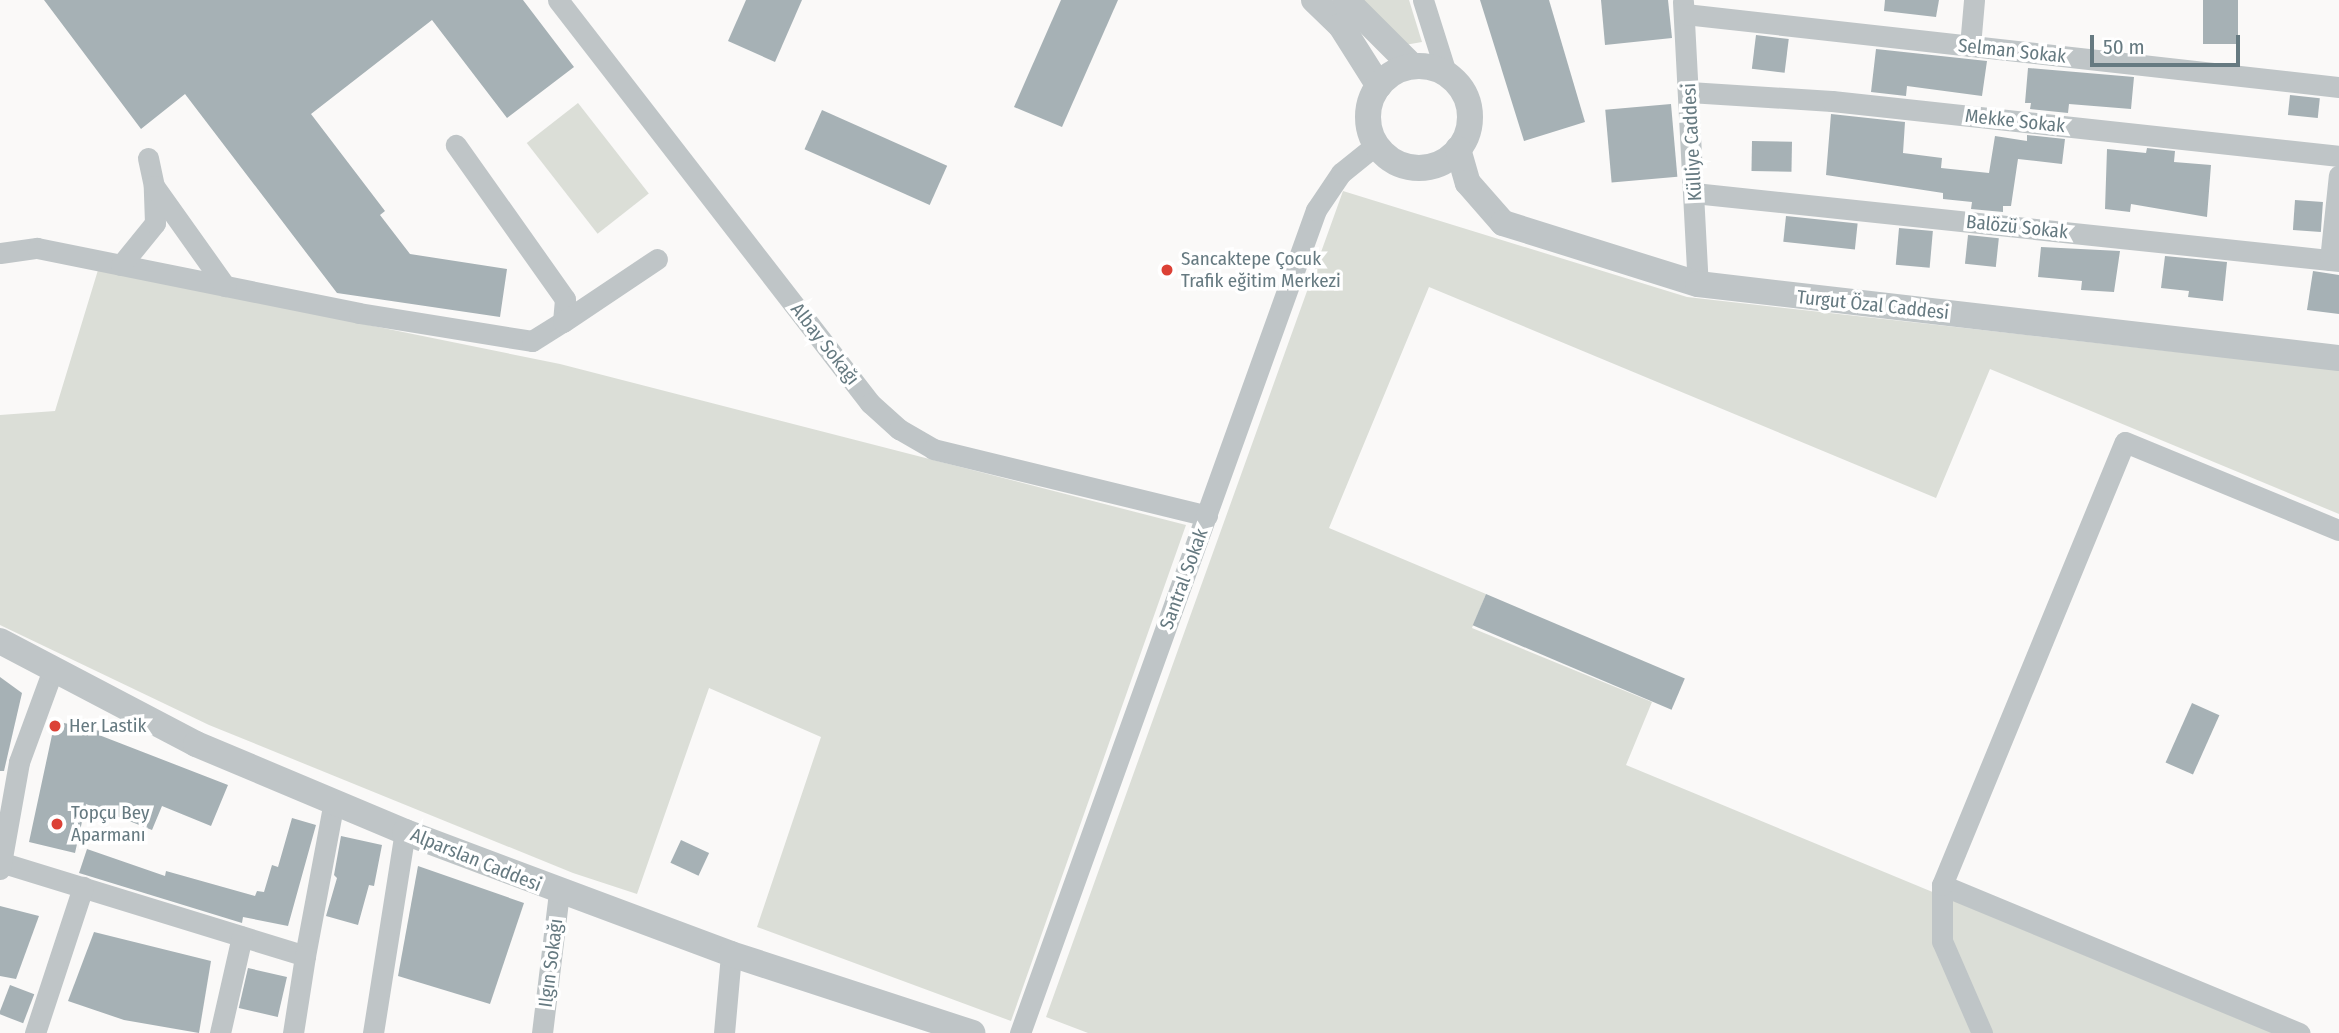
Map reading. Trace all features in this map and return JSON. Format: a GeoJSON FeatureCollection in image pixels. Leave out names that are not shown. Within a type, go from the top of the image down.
{"type":"FeatureCollection","features":[{"type":"Feature","properties":{"kind":"street","name":"Albay Sokağı"},"geometry":{"type":"LineString","coordinates":[[558,0],[870,403],[899,429],[933,449],[1207,516]]}},
{"type":"Feature","properties":{"kind":"street"},"geometry":{"type":"LineString","coordinates":[[1314,0],[1341,26],[1379,86]]}},
{"type":"Feature","properties":{"kind":"street"},"geometry":{"type":"LineString","coordinates":[[1346,0],[1412,66]]}},
{"type":"Feature","properties":{"kind":"street"},"geometry":{"type":"LineString","coordinates":[[1423,0],[1446,73],[1467,100],[1470,117],[1458,149],[1445,161],[1413,167],[1397,163],[1377,144],[1368,109],[1379,86],[1396,71],[1412,66],[1446,73]]}},
{"type":"Feature","properties":{"kind":"street"},"geometry":{"type":"LineString","coordinates":[[1970,46],[1974,0]]}},
{"type":"Feature","properties":{"kind":"street","name":"Selman Sokak"},"geometry":{"type":"LineString","coordinates":[[1684,7],[1970,46],[2339,87]]}},
{"type":"Feature","properties":{"kind":"street","name":"Külliye Caddesi"},"geometry":{"type":"LineString","coordinates":[[1684,7],[1698,284]]}},
{"type":"Feature","properties":{"kind":"street","name":"Mekke Sokak"},"geometry":{"type":"LineString","coordinates":[[1689,92],[1832,101],[2339,156]]}},
{"type":"Feature","properties":{"kind":"street","name":"Santral Sokak"},"geometry":{"type":"LineString","coordinates":[[1020,1033],[1316,210],[1341,173],[1377,144]]}},
{"type":"Feature","properties":{"kind":"street"},"geometry":{"type":"LineString","coordinates":[[456,145],[565,299],[563,321]]}},
{"type":"Feature","properties":{"kind":"street","name":"Turgut Özal Caddesi"},"geometry":{"type":"LineString","coordinates":[[1458,149],[1468,183],[1503,223],[1698,284],[2339,358]]}},
{"type":"Feature","properties":{"kind":"street"},"geometry":{"type":"LineString","coordinates":[[121,265],[155,223],[154,186],[148,158]]}},
{"type":"Feature","properties":{"kind":"street"},"geometry":{"type":"LineString","coordinates":[[2334,260],[2339,175]]}},
{"type":"Feature","properties":{"kind":"street"},"geometry":{"type":"LineString","coordinates":[[154,186],[225,286]]}},
{"type":"Feature","properties":{"kind":"street","name":"Balözü Sokak"},"geometry":{"type":"LineString","coordinates":[[1694,193],[2334,260]]}},
{"type":"Feature","properties":{"kind":"street"},"geometry":{"type":"LineString","coordinates":[[0,253],[37,248],[225,286],[532,341],[657,259]]}},
{"type":"Feature","properties":{"kind":"street"},"geometry":{"type":"LineString","coordinates":[[1982,1033],[1942,941],[1942,885],[2126,442],[2339,530]]}},
{"type":"Feature","properties":{"kind":"street","name":"Alparslan Caddesi"},"geometry":{"type":"LineString","coordinates":[[0,641],[54,667],[196,744],[405,832],[559,893],[731,954],[972,1033]]}},
{"type":"Feature","properties":{"kind":"street"},"geometry":{"type":"LineString","coordinates":[[54,667],[19,762],[1,865],[83,887],[305,956]]}},
{"type":"Feature","properties":{"kind":"street"},"geometry":{"type":"LineString","coordinates":[[293,1033],[334,801]]}},
{"type":"Feature","properties":{"kind":"street"},"geometry":{"type":"LineString","coordinates":[[373,1033],[405,832]]}},
{"type":"Feature","properties":{"kind":"street"},"geometry":{"type":"LineString","coordinates":[[1942,885],[2300,1033]]}},
{"type":"Feature","properties":{"kind":"street"},"geometry":{"type":"LineString","coordinates":[[35,1033],[83,887]]}},
{"type":"Feature","properties":{"kind":"street","name":"Ilgın Sokağı"},"geometry":{"type":"LineString","coordinates":[[542,1033],[559,893]]}},
{"type":"Feature","properties":{"kind":"street"},"geometry":{"type":"LineString","coordinates":[[220,1033],[242,936]]}},
{"type":"Feature","properties":{"kind":"street"},"geometry":{"type":"LineString","coordinates":[[724,1033],[731,954]]}},
{"type":"Feature","properties":{"kind":"shaded area"},"geometry":{"type":"Polygon","coordinates":[[[1355,0],[1409,0],[1422,42],[1399,46],[1355,0]]]}},
{"type":"Feature","properties":{"kind":"shaded area"},"geometry":{"type":"Polygon","coordinates":[[[578,103],[649,194],[598,234],[527,143],[578,103]]]}},
{"type":"Feature","properties":{"kind":"shaded area"},"geometry":{"type":"Polygon","coordinates":[[[1343,191],[1687,297],[2339,370],[2339,514],[1990,369],[1936,498],[1429,287],[1329,528],[1486,594],[1472,628],[1652,702],[1626,765],[2273,1033],[1088,1033],[1046,1017],[1343,191]]]}},
{"type":"Feature","properties":{"kind":"shaded area"},"geometry":{"type":"Polygon","coordinates":[[[98,270],[560,364],[1186,525],[1011,1021],[757,927],[821,737],[709,688],[637,894],[573,873],[209,725],[0,625],[0,415],[55,411],[98,270]]]}},
{"type":"Feature","properties":{"kind":"building"},"geometry":{"type":"Polygon","coordinates":[[[44,0],[523,0],[574,67],[507,118],[432,20],[311,114],[385,211],[380,215],[410,254],[507,269],[500,317],[337,293],[185,94],[141,129],[44,0]]]}},
{"type":"Feature","properties":{"kind":"building"},"geometry":{"type":"Polygon","coordinates":[[[746,0],[802,0],[775,62],[728,41],[746,0]]]}},
{"type":"Feature","properties":{"kind":"building"},"geometry":{"type":"Polygon","coordinates":[[[1061,0],[1118,0],[1062,127],[1014,107],[1061,0]]]}},
{"type":"Feature","properties":{"kind":"building"},"geometry":{"type":"Polygon","coordinates":[[[1480,0],[1549,0],[1585,122],[1524,141],[1480,0]]]}},
{"type":"Feature","properties":{"kind":"building"},"geometry":{"type":"Polygon","coordinates":[[[1601,0],[1668,0],[1672,38],[1605,45],[1601,0]]]}},
{"type":"Feature","properties":{"kind":"building"},"geometry":{"type":"Polygon","coordinates":[[[1885,0],[1939,0],[1936,17],[1884,11],[1885,0]]]}},
{"type":"Feature","properties":{"kind":"building"},"geometry":{"type":"Polygon","coordinates":[[[2203,0],[2238,0],[2238,44],[2203,44],[2203,0]]]}},
{"type":"Feature","properties":{"kind":"building"},"geometry":{"type":"Polygon","coordinates":[[[1756,35],[1789,39],[1785,73],[1752,69],[1756,35]]]}},
{"type":"Feature","properties":{"kind":"building"},"geometry":{"type":"Polygon","coordinates":[[[1876,49],[1987,61],[1982,96],[1907,86],[1906,96],[1871,92],[1876,49]]]}},
{"type":"Feature","properties":{"kind":"building"},"geometry":{"type":"Polygon","coordinates":[[[2028,68],[2134,77],[2131,109],[2069,104],[2068,113],[2030,109],[2031,103],[2025,103],[2028,68]]]}},
{"type":"Feature","properties":{"kind":"building"},"geometry":{"type":"Polygon","coordinates":[[[2290,95],[2320,98],[2318,118],[2288,115],[2290,95]]]}},
{"type":"Feature","properties":{"kind":"building"},"geometry":{"type":"Polygon","coordinates":[[[1671,104],[1677,177],[1612,182],[1605,110],[1671,104]]]}},
{"type":"Feature","properties":{"kind":"building"},"geometry":{"type":"Polygon","coordinates":[[[822,110],[947,166],[930,205],[805,149],[822,110]]]}},
{"type":"Feature","properties":{"kind":"building"},"geometry":{"type":"Polygon","coordinates":[[[1831,114],[1905,122],[1903,153],[1942,158],[1941,168],[1989,173],[1995,136],[2027,141],[2027,135],[2065,139],[2062,164],[2018,159],[2011,206],[2003,206],[2003,212],[1971,209],[1972,202],[1943,199],[1943,193],[1826,175],[1831,114]]]}},
{"type":"Feature","properties":{"kind":"building"},"geometry":{"type":"Polygon","coordinates":[[[1752,141],[1792,142],[1791,172],[1751,171],[1752,141]]]}},
{"type":"Feature","properties":{"kind":"building"},"geometry":{"type":"Polygon","coordinates":[[[2147,148],[2175,151],[2174,162],[2211,165],[2207,217],[2131,204],[2130,212],[2105,209],[2107,149],[2146,153],[2147,148]]]}},
{"type":"Feature","properties":{"kind":"building"},"geometry":{"type":"Polygon","coordinates":[[[2295,200],[2323,202],[2321,232],[2293,230],[2295,200]]]}},
{"type":"Feature","properties":{"kind":"building"},"geometry":{"type":"Polygon","coordinates":[[[1786,216],[1858,224],[1855,249],[1783,242],[1786,216]]]}},
{"type":"Feature","properties":{"kind":"building"},"geometry":{"type":"Polygon","coordinates":[[[1899,228],[1933,231],[1930,268],[1896,265],[1899,228]]]}},
{"type":"Feature","properties":{"kind":"building"},"geometry":{"type":"Polygon","coordinates":[[[1968,235],[1999,238],[1996,267],[1965,264],[1968,235]]]}},
{"type":"Feature","properties":{"kind":"building"},"geometry":{"type":"Polygon","coordinates":[[[2041,247],[2120,251],[2114,292],[2081,290],[2082,281],[2038,277],[2041,247]]]}},
{"type":"Feature","properties":{"kind":"building"},"geometry":{"type":"Polygon","coordinates":[[[2165,256],[2227,262],[2223,301],[2188,297],[2189,291],[2161,288],[2165,256]]]}},
{"type":"Feature","properties":{"kind":"building"},"geometry":{"type":"Polygon","coordinates":[[[2313,271],[2339,275],[2339,314],[2307,310],[2313,271]]]}},
{"type":"Feature","properties":{"kind":"building"},"geometry":{"type":"Polygon","coordinates":[[[1486,594],[1685,678],[1672,710],[1473,625],[1486,594]]]}},
{"type":"Feature","properties":{"kind":"building"},"geometry":{"type":"Polygon","coordinates":[[[0,677],[22,693],[4,771],[0,771],[0,677]]]}},
{"type":"Feature","properties":{"kind":"building"},"geometry":{"type":"Polygon","coordinates":[[[2192,703],[2219,715],[2193,775],[2166,762],[2192,703]]]}},
{"type":"Feature","properties":{"kind":"building"},"geometry":{"type":"Polygon","coordinates":[[[55,721],[100,731],[99,735],[228,785],[211,826],[162,806],[152,830],[86,804],[75,853],[29,842],[55,721]]]}},
{"type":"Feature","properties":{"kind":"building"},"geometry":{"type":"Polygon","coordinates":[[[292,818],[316,825],[288,926],[243,917],[242,923],[79,873],[87,849],[165,876],[166,871],[255,896],[257,891],[264,892],[272,865],[278,867],[292,818]]]}},
{"type":"Feature","properties":{"kind":"building"},"geometry":{"type":"Polygon","coordinates":[[[341,836],[382,845],[374,886],[369,885],[358,925],[326,916],[337,878],[334,875],[341,836]]]}},
{"type":"Feature","properties":{"kind":"building"},"geometry":{"type":"Polygon","coordinates":[[[681,840],[709,853],[699,876],[670,863],[681,840]]]}},
{"type":"Feature","properties":{"kind":"building"},"geometry":{"type":"Polygon","coordinates":[[[418,866],[524,903],[490,1004],[398,976],[418,866]]]}},
{"type":"Feature","properties":{"kind":"building"},"geometry":{"type":"Polygon","coordinates":[[[0,906],[39,916],[16,979],[0,976],[0,906]]]}},
{"type":"Feature","properties":{"kind":"building"},"geometry":{"type":"Polygon","coordinates":[[[94,932],[211,961],[199,1033],[124,1020],[68,1001],[94,932]]]}},
{"type":"Feature","properties":{"kind":"building"},"geometry":{"type":"Polygon","coordinates":[[[248,968],[287,977],[278,1017],[239,1008],[248,968]]]}},
{"type":"Feature","properties":{"kind":"building"},"geometry":{"type":"Polygon","coordinates":[[[10,985],[34,994],[23,1023],[0,1014],[10,985]]]}},
{"type":"Feature","properties":{"kind":"place","name":"Sancaktepe Çocuk Trafik eğitim Merkezi"},"geometry":{"type":"Point","coordinates":[1167,270]}},
{"type":"Feature","properties":{"kind":"place","name":"Her Lastik"},"geometry":{"type":"Point","coordinates":[55,726]}},
{"type":"Feature","properties":{"kind":"place","name":"Topçu Bey Aparmanı"},"geometry":{"type":"Point","coordinates":[57,824]}}]}
